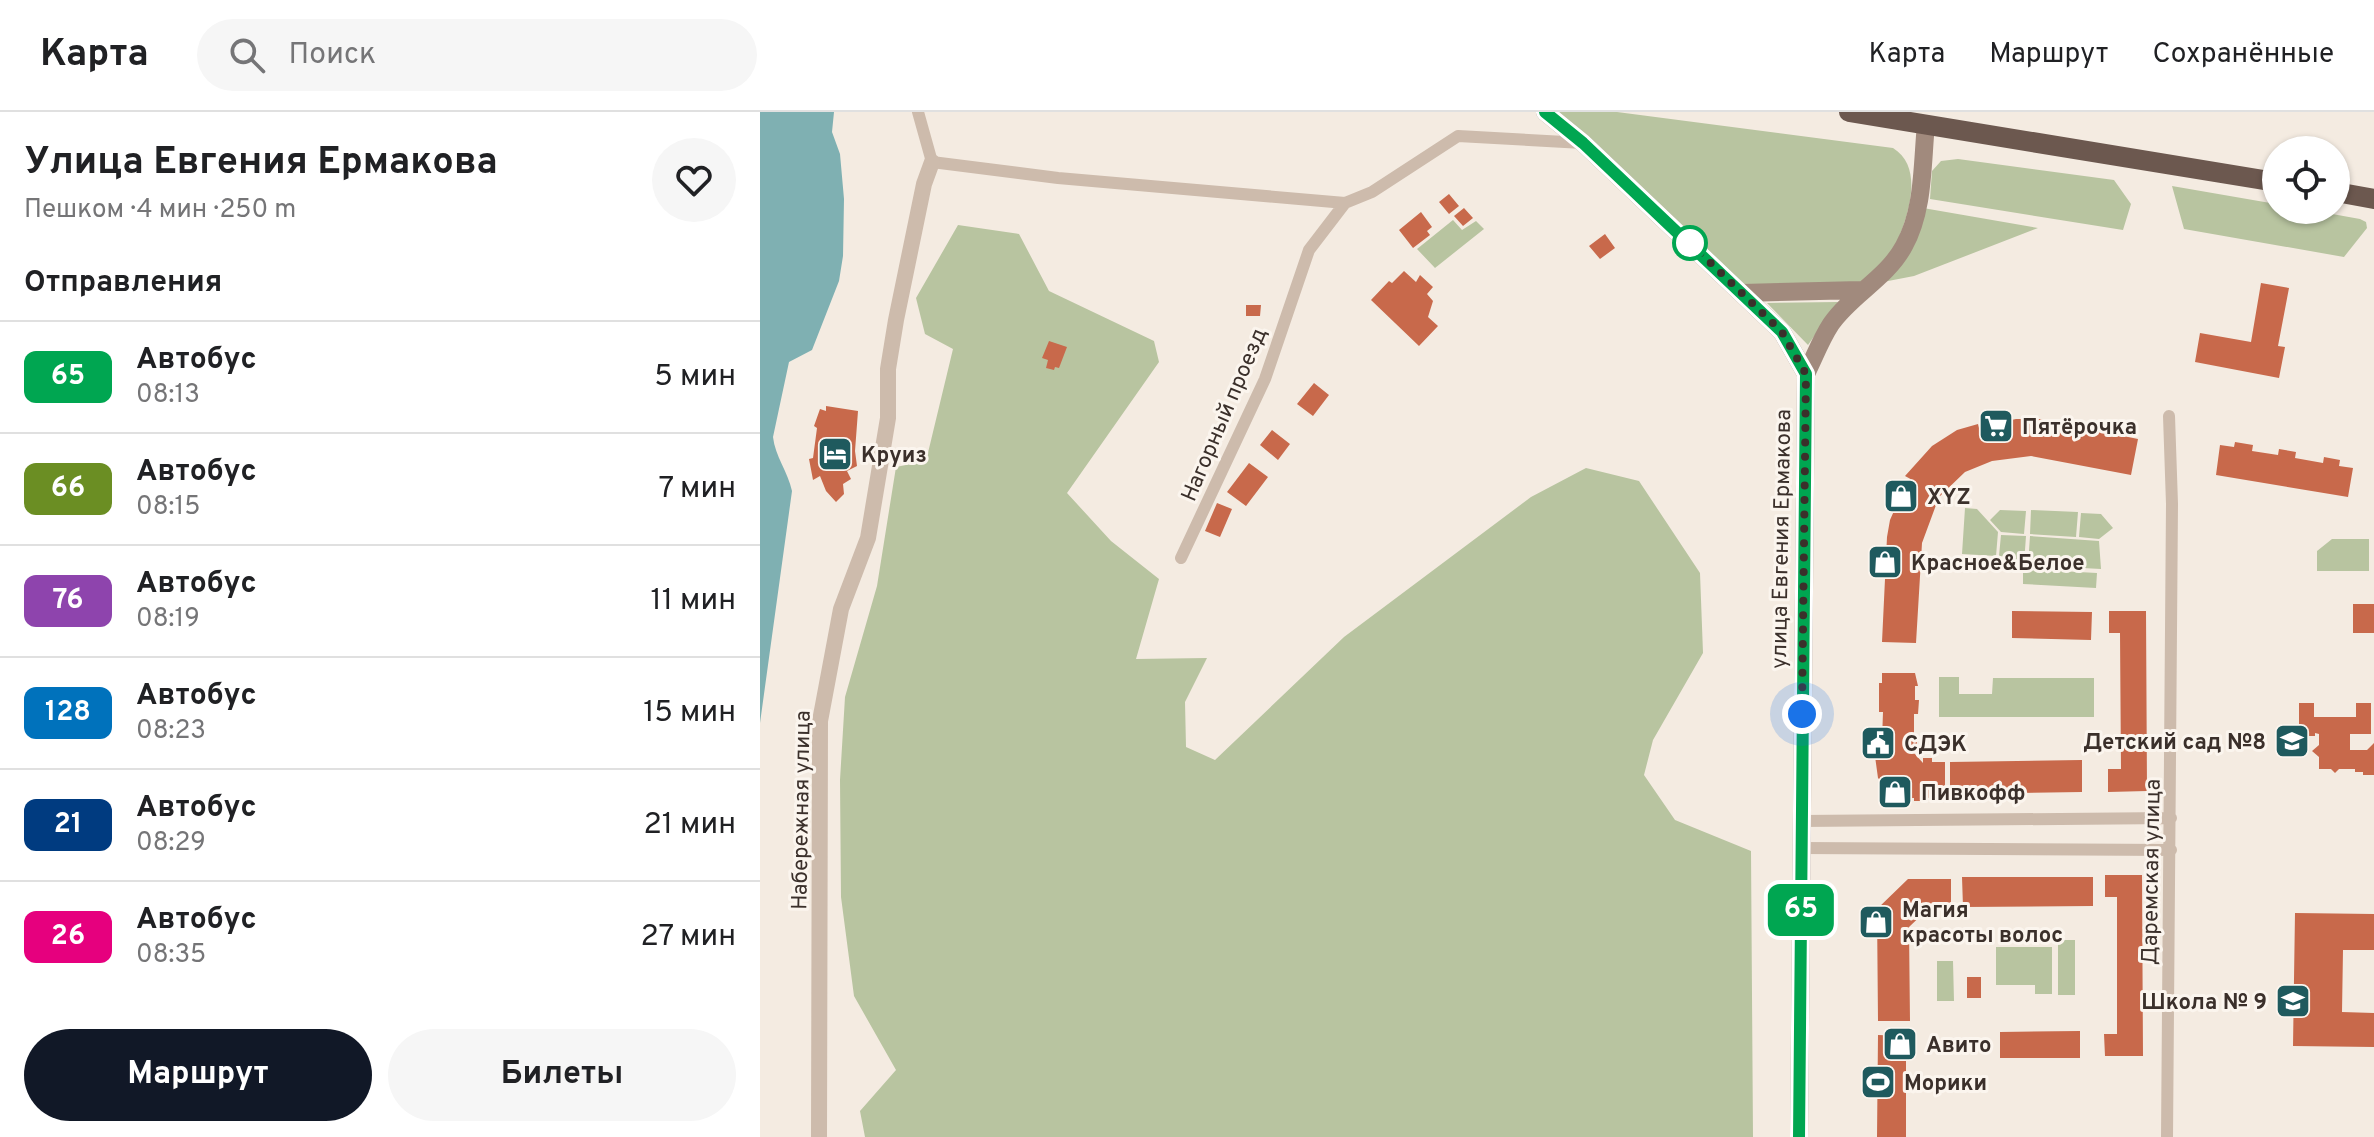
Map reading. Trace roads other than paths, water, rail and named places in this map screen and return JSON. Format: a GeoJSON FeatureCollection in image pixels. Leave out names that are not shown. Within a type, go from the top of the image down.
{"type":"FeatureCollection","features":[{"type":"Feature","properties":{"kind":"highway"},"geometry":{"type":"LineString","coordinates":[[1849,112],[2262,180]]}},
{"type":"Feature","properties":{"kind":"highway"},"geometry":{"type":"LineString","coordinates":[[2350,195],[2374,199]]}},
{"type":"Feature","properties":{"kind":"main road"},"geometry":{"type":"LineString","coordinates":[[1545,112],[1583,143],[1782,332],[1806,374]]}},
{"type":"Feature","properties":{"kind":"main road","name":"улица Евгения Ермакова"},"geometry":{"type":"LineString","coordinates":[[1799,1137],[1806,374],[1831,324],[1861,290],[1886,270],[1904,246],[1919,203],[1926,124]]}},
{"type":"Feature","properties":{"kind":"main road"},"geometry":{"type":"LineString","coordinates":[[1742,293],[1861,290]]}},
{"type":"Feature","properties":{"kind":"street"},"geometry":{"type":"LineString","coordinates":[[918,112],[932,162],[1058,178],[1345,203],[1372,192],[1458,136],[1583,143]]}},
{"type":"Feature","properties":{"kind":"street","name":"Набережная улица"},"geometry":{"type":"LineString","coordinates":[[819,1137],[820,721],[841,609],[868,538],[888,418],[888,369],[896,320],[924,184],[932,162]]}},
{"type":"Feature","properties":{"kind":"street","name":"Нагорный проезд"},"geometry":{"type":"LineString","coordinates":[[1181,558],[1265,379],[1309,250],[1345,203]]}},
{"type":"Feature","properties":{"kind":"street","name":"Даремская улица"},"geometry":{"type":"LineString","coordinates":[[2167,1137],[2172,504],[2169,416]]}},
{"type":"Feature","properties":{"kind":"street"},"geometry":{"type":"LineString","coordinates":[[1801,821],[2171,818]]}},
{"type":"Feature","properties":{"kind":"street"},"geometry":{"type":"LineString","coordinates":[[1801,848],[2171,850]]}},
{"type":"Feature","properties":{"kind":"water"},"geometry":{"type":"Polygon","coordinates":[[[760,112],[834,112],[832,132],[840,154],[844,199],[843,256],[839,281],[812,350],[789,362],[773,437],[792,491],[760,723],[760,112]]]}},
{"type":"Feature","properties":{"kind":"place","name":"Пятёрочка"},"geometry":{"type":"Point","coordinates":[1996,426]}},
{"type":"Feature","properties":{"kind":"place","name":"Круиз"},"geometry":{"type":"Point","coordinates":[835,454]}},
{"type":"Feature","properties":{"kind":"place","name":"XYZ"},"geometry":{"type":"Point","coordinates":[1901,496]}},
{"type":"Feature","properties":{"kind":"place","name":"Красное&Белое"},"geometry":{"type":"Point","coordinates":[1885,562]}},
{"type":"Feature","properties":{"kind":"place","name":"Детский сад №8"},"geometry":{"type":"Point","coordinates":[2292,741]}},
{"type":"Feature","properties":{"kind":"place","name":"СДЭК"},"geometry":{"type":"Point","coordinates":[1878,743]}},
{"type":"Feature","properties":{"kind":"place","name":"Пивкофф"},"geometry":{"type":"Point","coordinates":[1895,792]}},
{"type":"Feature","properties":{"kind":"place","name":"Магия красоты волос"},"geometry":{"type":"Point","coordinates":[1876,922]}},
{"type":"Feature","properties":{"kind":"place","name":"Школа № 9"},"geometry":{"type":"Point","coordinates":[2293,1001]}},
{"type":"Feature","properties":{"kind":"place","name":"Авито"},"geometry":{"type":"Point","coordinates":[1900,1044]}},
{"type":"Feature","properties":{"kind":"place","name":"Морики"},"geometry":{"type":"Point","coordinates":[1878,1082]}}]}
